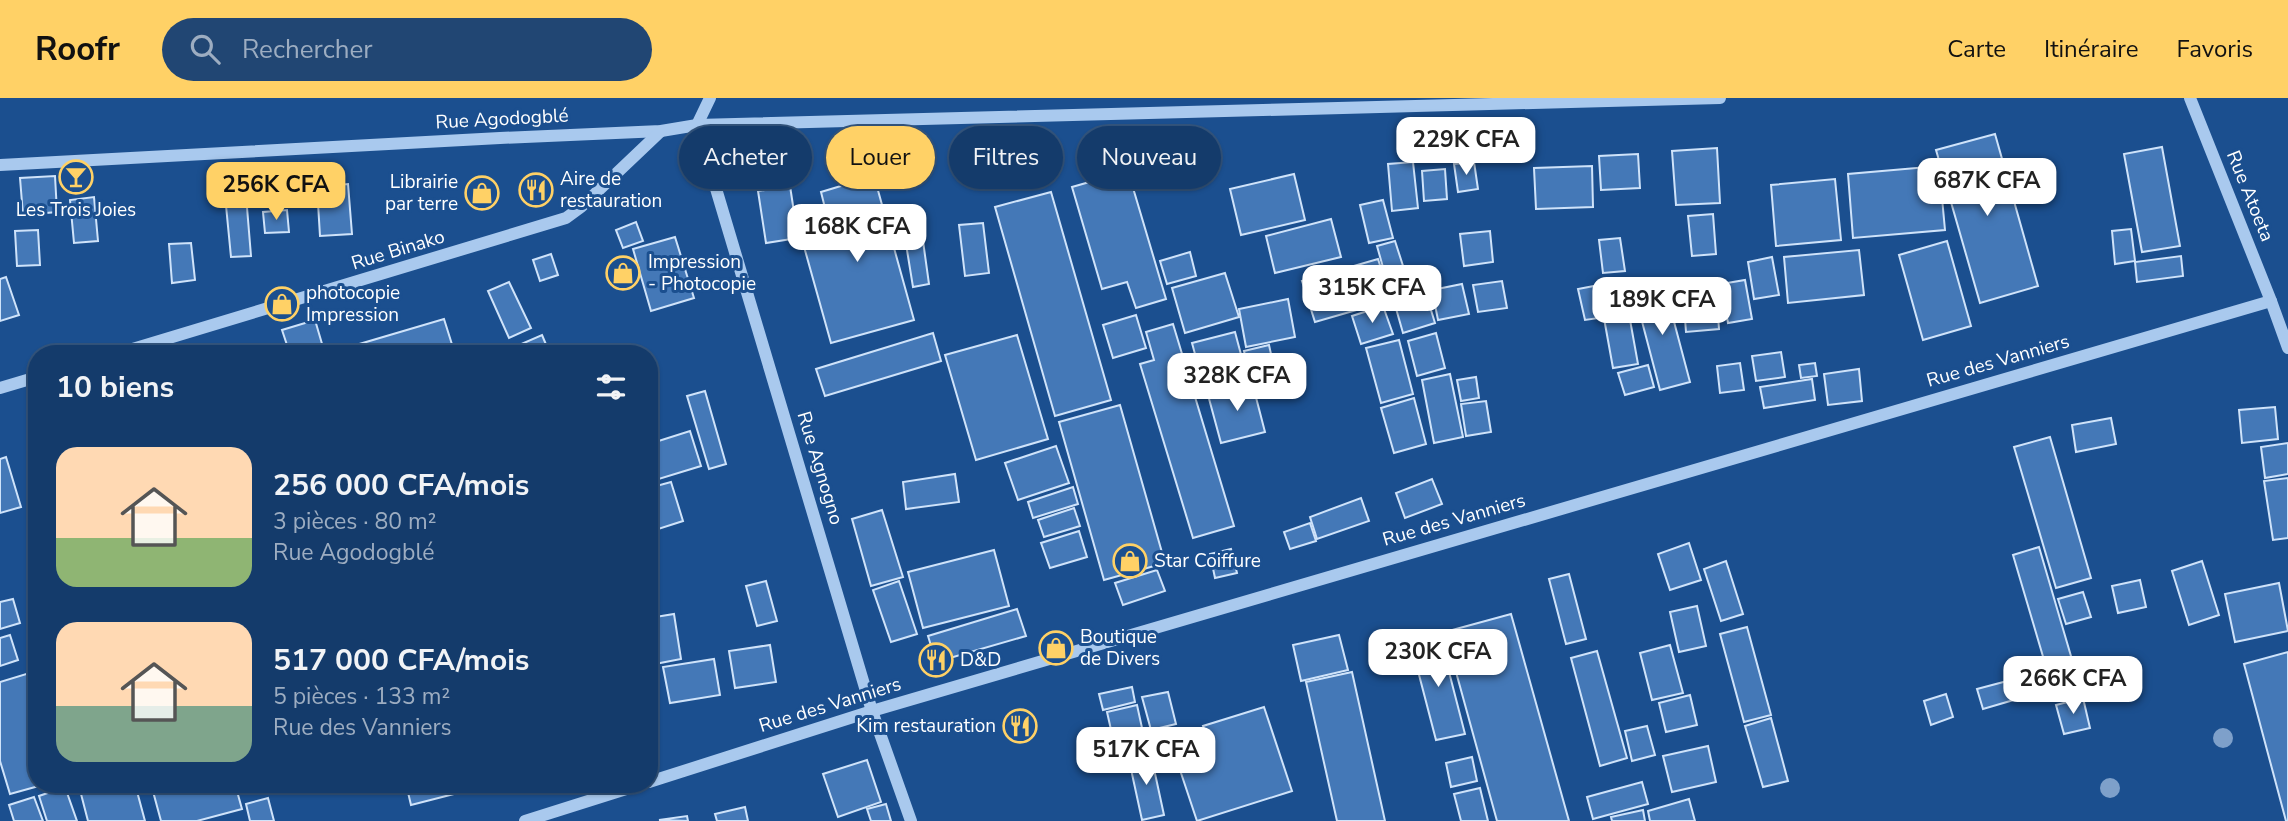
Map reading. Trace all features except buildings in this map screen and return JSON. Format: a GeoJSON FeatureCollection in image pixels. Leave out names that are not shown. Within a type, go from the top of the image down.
{"type":"FeatureCollection","features":[{"type":"Feature","properties":{"kind":"street"},"geometry":{"type":"LineString","coordinates":[[697,125],[710,98]]}},
{"type":"Feature","properties":{"kind":"street","name":"Rue Agodogblé"},"geometry":{"type":"LineString","coordinates":[[0,165],[661,131],[697,125],[1720,98]]}},
{"type":"Feature","properties":{"kind":"street","name":"Rue Atoeta"},"geometry":{"type":"LineString","coordinates":[[2190,98],[2272,301],[2288,348]]}},
{"type":"Feature","properties":{"kind":"street","name":"Rue Agnogno"},"geometry":{"type":"LineString","coordinates":[[697,125],[872,711],[911,821]]}},
{"type":"Feature","properties":{"kind":"street","name":"Rue Binako"},"geometry":{"type":"LineString","coordinates":[[146,345],[566,218],[661,131]]}},
{"type":"Feature","properties":{"kind":"street","name":"Rue des Vanniers"},"geometry":{"type":"LineString","coordinates":[[658,779],[872,711],[2272,301]]}},
{"type":"Feature","properties":{"kind":"street"},"geometry":{"type":"LineString","coordinates":[[0,388],[28,380]]}},
{"type":"Feature","properties":{"kind":"street"},"geometry":{"type":"LineString","coordinates":[[525,821],[614,793]]}},
{"type":"Feature","properties":{"kind":"place","name":"Les Trois Joies"},"geometry":{"type":"Point","coordinates":[76,177]}},
{"type":"Feature","properties":{"kind":"place","name":"Aire de restauration"},"geometry":{"type":"Point","coordinates":[536,190]}},
{"type":"Feature","properties":{"kind":"place","name":"Librairie par terre"},"geometry":{"type":"Point","coordinates":[482,193]}},
{"type":"Feature","properties":{"kind":"place","name":"Impression - Photocopie"},"geometry":{"type":"Point","coordinates":[623,273]}},
{"type":"Feature","properties":{"kind":"place","name":"photocopie Impression"},"geometry":{"type":"Point","coordinates":[282,304]}},
{"type":"Feature","properties":{"kind":"place","name":"Star Coiffure"},"geometry":{"type":"Point","coordinates":[1130,561]}},
{"type":"Feature","properties":{"kind":"place","name":"Boutique de Divers"},"geometry":{"type":"Point","coordinates":[1056,648]}},
{"type":"Feature","properties":{"kind":"place","name":"D&D"},"geometry":{"type":"Point","coordinates":[936,660]}},
{"type":"Feature","properties":{"kind":"place","name":"Kim restauration"},"geometry":{"type":"Point","coordinates":[1020,726]}}]}
